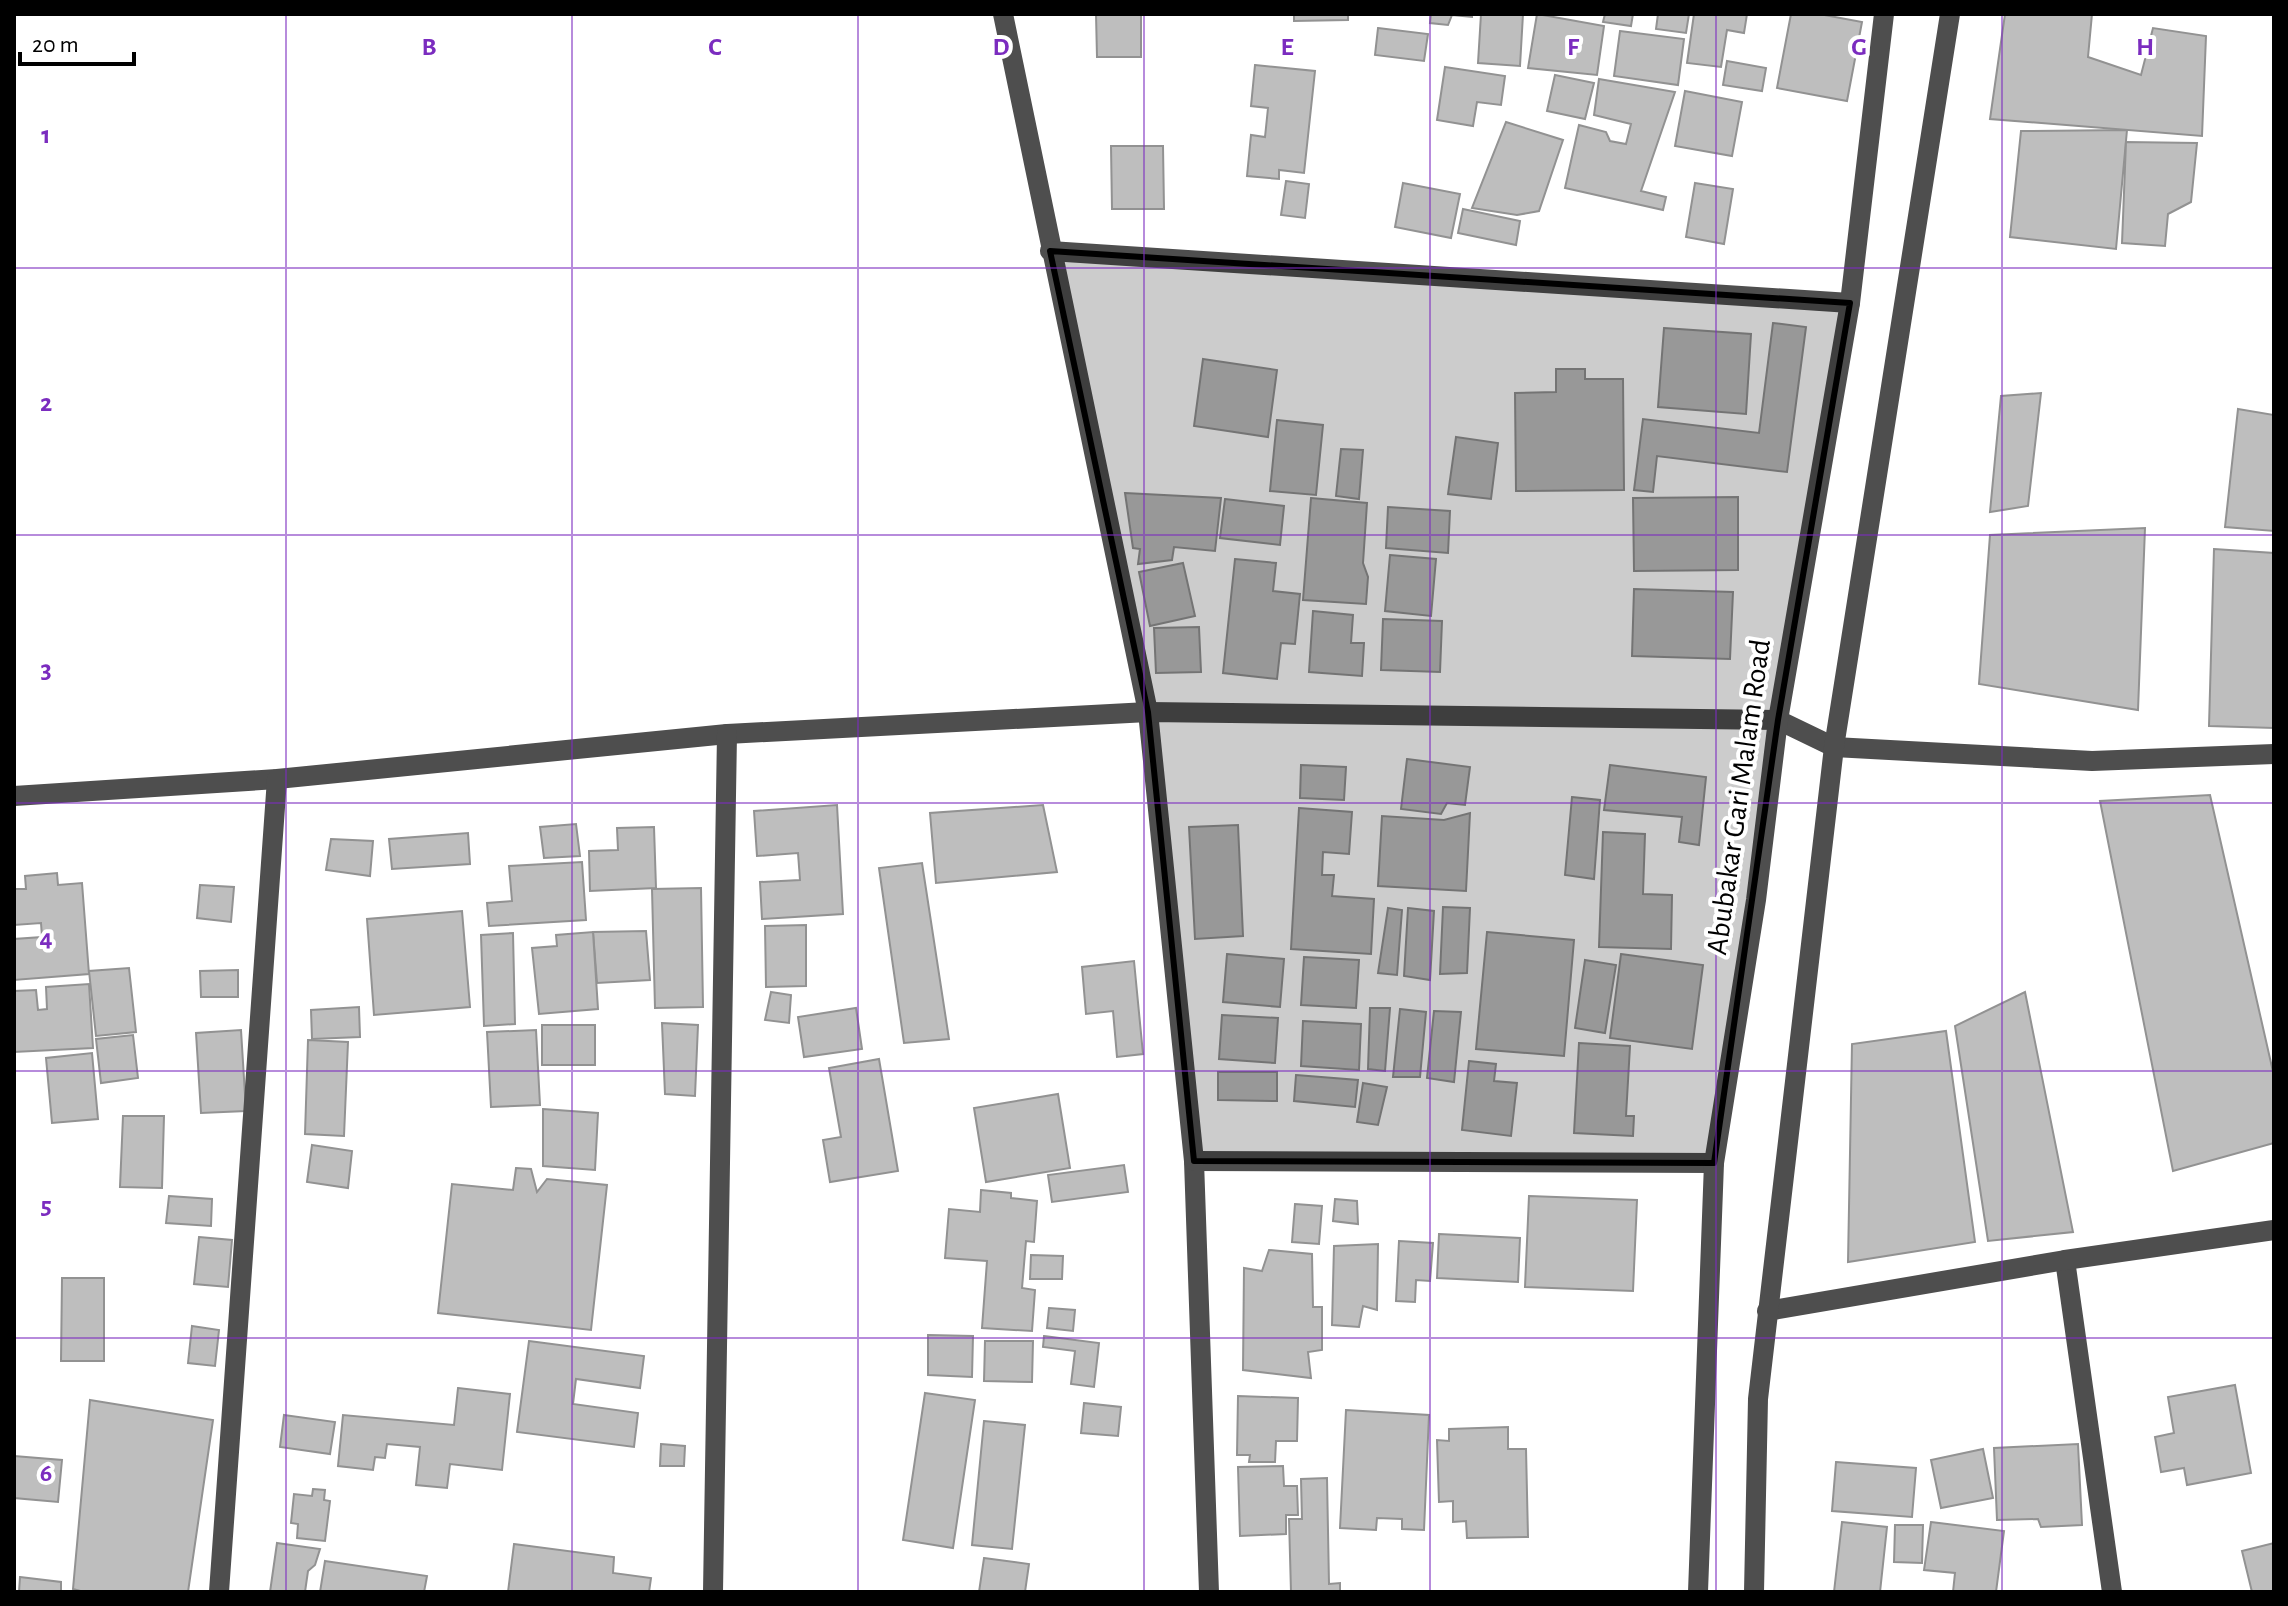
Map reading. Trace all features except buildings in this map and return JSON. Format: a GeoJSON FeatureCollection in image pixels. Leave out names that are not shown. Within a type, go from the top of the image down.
{"type":"FeatureCollection","features":[{"type":"Feature","properties":{"kind":"street"},"geometry":{"type":"LineString","coordinates":[[1003,14],[1148,712],[1194,1161],[1209,1592]]}},
{"type":"Feature","properties":{"kind":"street","name":"Abubakar Gari Malam Road"},"geometry":{"type":"LineString","coordinates":[[1698,1592],[1714,1163],[1756,900],[1778,720],[1850,303],[1884,14]]}},
{"type":"Feature","properties":{"kind":"street"},"geometry":{"type":"LineString","coordinates":[[1754,1592],[1758,1399],[1834,747],[1950,14]]}},
{"type":"Feature","properties":{"kind":"street"},"geometry":{"type":"LineString","coordinates":[[1050,251],[1850,303]]}},
{"type":"Feature","properties":{"kind":"street"},"geometry":{"type":"LineString","coordinates":[[14,796],[277,779],[727,734],[1148,712],[1778,720],[1834,747],[2092,761],[2274,754]]}},
{"type":"Feature","properties":{"kind":"street"},"geometry":{"type":"LineString","coordinates":[[713,1592],[727,734]]}},
{"type":"Feature","properties":{"kind":"street"},"geometry":{"type":"LineString","coordinates":[[219,1592],[277,779]]}},
{"type":"Feature","properties":{"kind":"street"},"geometry":{"type":"LineString","coordinates":[[1194,1161],[1714,1163]]}},
{"type":"Feature","properties":{"kind":"street"},"geometry":{"type":"LineString","coordinates":[[1767,1311],[2065,1260],[2274,1230]]}},
{"type":"Feature","properties":{"kind":"street"},"geometry":{"type":"LineString","coordinates":[[2065,1260],[2112,1592]]}},
{"type":"Feature","properties":{"kind":"highlighted area"},"geometry":{"type":"Polygon","coordinates":[[[1050,251],[1850,303],[1778,720],[1714,1163],[1194,1161],[1148,712],[1050,251]]]}}]}
